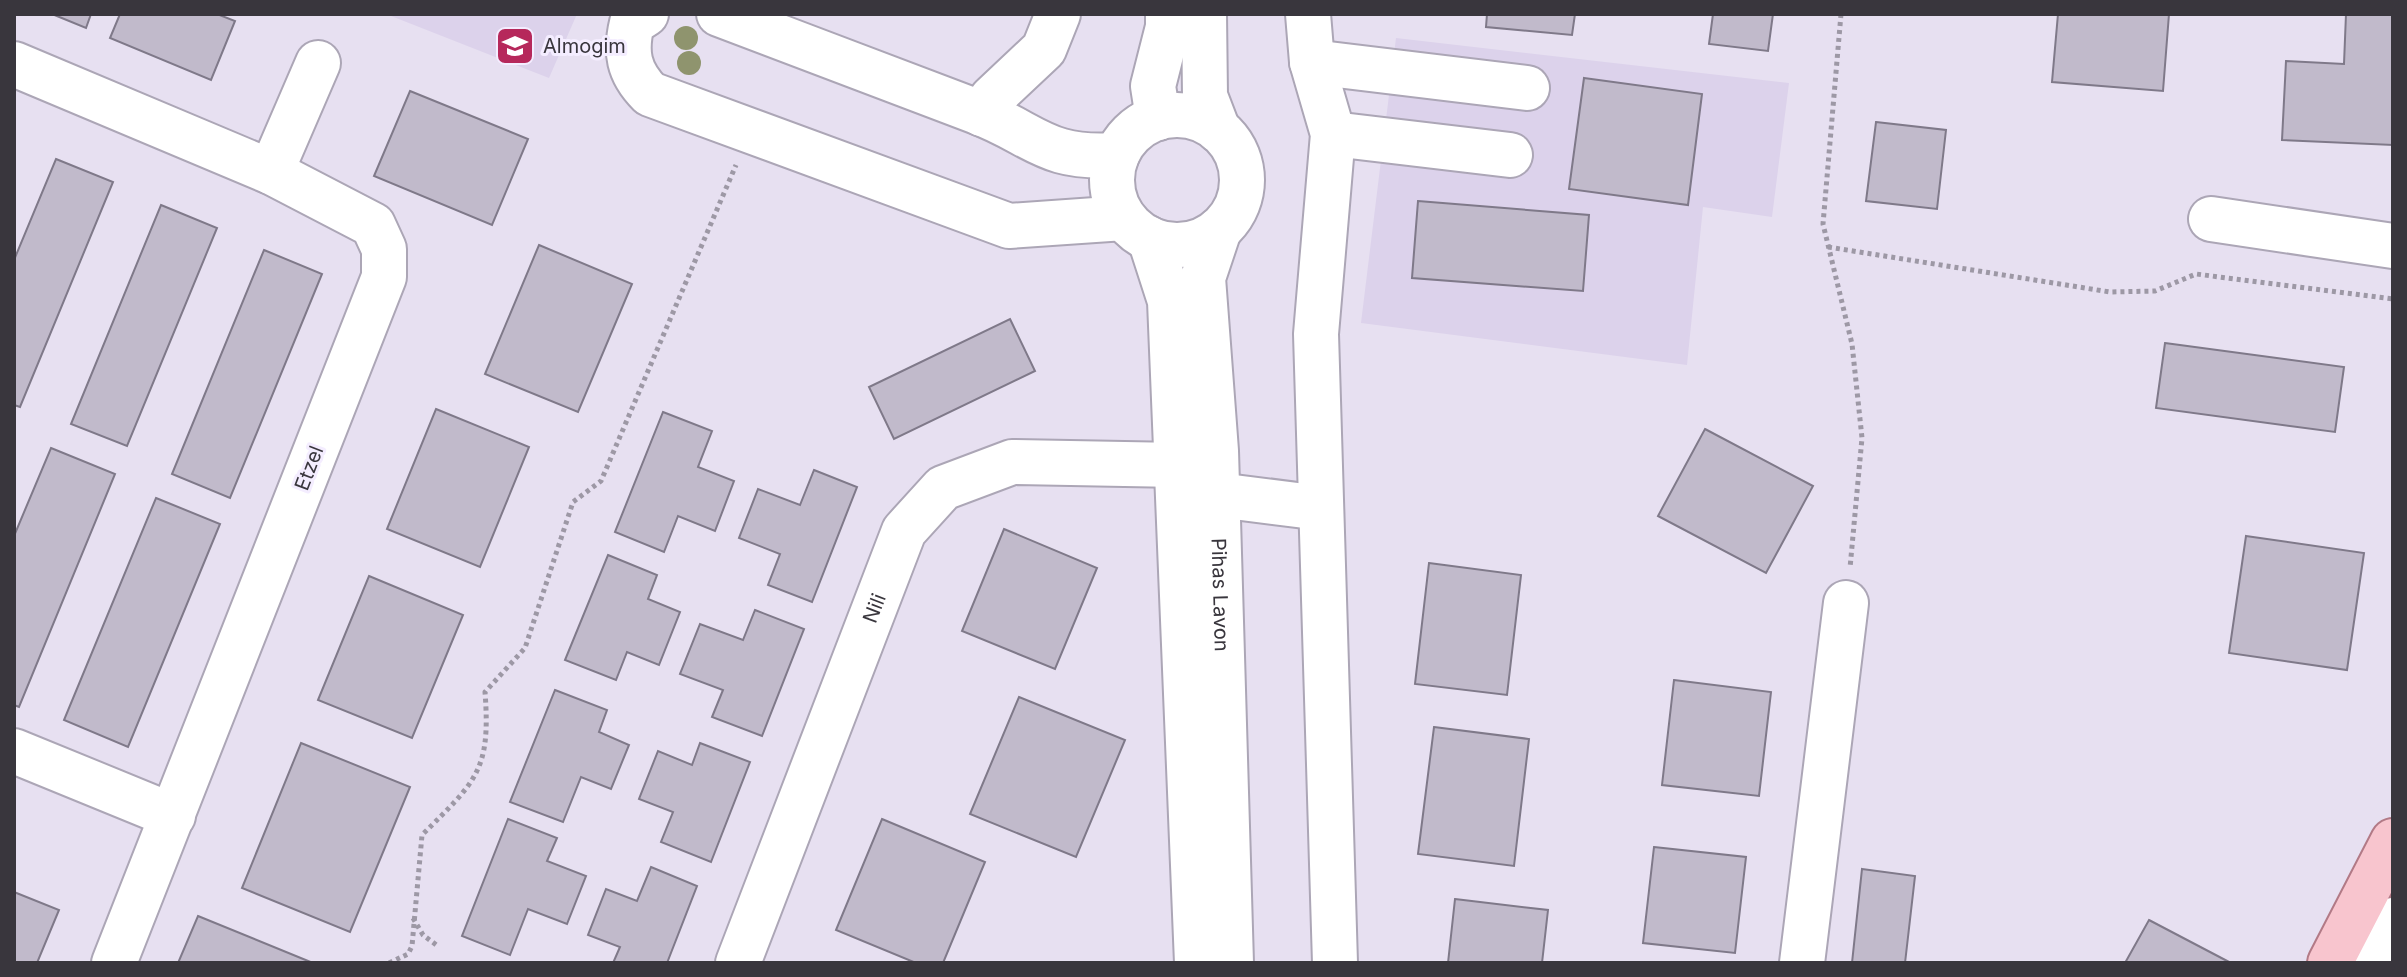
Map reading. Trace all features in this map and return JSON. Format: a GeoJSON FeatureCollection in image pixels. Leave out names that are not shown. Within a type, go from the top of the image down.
{"type":"FeatureCollection","features":[{"type":"Feature","properties":{"kind":"main road"},"geometry":{"type":"LineString","coordinates":[[2330,963],[2393,841]]}},
{"type":"Feature","properties":{"kind":"street"},"geometry":{"type":"LineString","coordinates":[[646,14],[632,23],[627,45],[636,81],[650,94],[1009,226],[1137,228],[1186,245],[1219,230],[1240,199],[1242,180],[1239,161],[1218,130],[1205,96],[1204,14]]}},
{"type":"Feature","properties":{"kind":"street"},"geometry":{"type":"LineString","coordinates":[[719,14],[982,114],[1049,150],[1082,157],[1117,155]]}},
{"type":"Feature","properties":{"kind":"street"},"geometry":{"type":"LineString","coordinates":[[982,114],[992,98],[1044,49],[1058,14]]}},
{"type":"Feature","properties":{"kind":"street"},"geometry":{"type":"LineString","coordinates":[[1158,118],[1153,86],[1168,27],[1168,14]]}},
{"type":"Feature","properties":{"kind":"street"},"geometry":{"type":"LineString","coordinates":[[1308,14],[1312,62],[1333,134],[1316,334],[1335,963]]}},
{"type":"Feature","properties":{"kind":"street"},"geometry":{"type":"LineString","coordinates":[[1312,62],[1527,88]]}},
{"type":"Feature","properties":{"kind":"street"},"geometry":{"type":"LineString","coordinates":[[271,172],[318,63]]}},
{"type":"Feature","properties":{"kind":"street","name":"Etzel"},"geometry":{"type":"LineString","coordinates":[[14,64],[271,172],[373,225],[384,249],[384,277],[114,963]]}},
{"type":"Feature","properties":{"kind":"street"},"geometry":{"type":"LineString","coordinates":[[1137,228],[1112,187],[1117,155],[1141,127],[1158,118],[1178,115],[1200,119],[1218,130]]}},
{"type":"Feature","properties":{"kind":"street"},"geometry":{"type":"LineString","coordinates":[[1333,134],[1510,155]]}},
{"type":"Feature","properties":{"kind":"street"},"geometry":{"type":"LineString","coordinates":[[2211,219],[2393,246]]}},
{"type":"Feature","properties":{"kind":"street","name":"Pihas Lavon"},"geometry":{"type":"LineString","coordinates":[[1137,228],[1170,301],[1197,963]]}},
{"type":"Feature","properties":{"kind":"street","name":"Pihas Lavon"},"geometry":{"type":"LineString","coordinates":[[1219,230],[1203,278],[1218,495],[1231,963]]}},
{"type":"Feature","properties":{"kind":"street","name":"Nili"},"geometry":{"type":"LineString","coordinates":[[738,963],[904,531],[943,488],[1012,462],[1179,465]]}},
{"type":"Feature","properties":{"kind":"street"},"geometry":{"type":"LineString","coordinates":[[1218,495],[1321,508]]}},
{"type":"Feature","properties":{"kind":"street"},"geometry":{"type":"LineString","coordinates":[[1802,963],[1846,603]]}},
{"type":"Feature","properties":{"kind":"street"},"geometry":{"type":"LineString","coordinates":[[14,751],[173,816]]}},
{"type":"Feature","properties":{"kind":"street"},"geometry":{"type":"LineString","coordinates":[[2369,963],[2393,920]]}},
{"type":"Feature","properties":{"kind":"path"},"geometry":{"type":"LineString","coordinates":[[1841,14],[1823,224],[1852,344],[1862,438],[1846,603]]}},
{"type":"Feature","properties":{"kind":"path"},"geometry":{"type":"LineString","coordinates":[[389,963],[408,954],[412,946],[422,835],[454,803],[482,766],[488,736],[485,692],[525,648],[573,502],[601,481],[751,131]]}},
{"type":"Feature","properties":{"kind":"path"},"geometry":{"type":"LineString","coordinates":[[1828,247],[2110,292],[2155,291],[2196,274],[2393,299]]}},
{"type":"Feature","properties":{"kind":"path"},"geometry":{"type":"LineString","coordinates":[[413,917],[423,935],[439,947]]}},
{"type":"Feature","properties":{"kind":"shaded area","name":"Almogim"},"geometry":{"type":"Polygon","coordinates":[[[386,14],[577,14],[549,78],[386,14]]]}},
{"type":"Feature","properties":{"kind":"shaded area"},"geometry":{"type":"Polygon","coordinates":[[[1396,38],[1789,83],[1772,217],[1703,207],[1687,365],[1361,323],[1396,38]]]}},
{"type":"Feature","properties":{"kind":"building"},"geometry":{"type":"Polygon","coordinates":[[[52,14],[91,14],[86,28],[52,14]]]}},
{"type":"Feature","properties":{"kind":"building"},"geometry":{"type":"Polygon","coordinates":[[[120,14],[217,14],[235,21],[211,80],[110,38],[120,14]]]}},
{"type":"Feature","properties":{"kind":"building"},"geometry":{"type":"Polygon","coordinates":[[[1487,14],[1575,14],[1572,35],[1486,27],[1487,14]]]}},
{"type":"Feature","properties":{"kind":"building"},"geometry":{"type":"Polygon","coordinates":[[[1713,14],[1773,14],[1768,51],[1709,44],[1713,14]]]}},
{"type":"Feature","properties":{"kind":"building"},"geometry":{"type":"Polygon","coordinates":[[[2058,14],[2169,14],[2163,91],[2052,82],[2058,14]]]}},
{"type":"Feature","properties":{"kind":"building"},"geometry":{"type":"Polygon","coordinates":[[[2346,14],[2393,14],[2393,145],[2282,140],[2286,61],[2344,64],[2346,14]]]}},
{"type":"Feature","properties":{"kind":"building"},"geometry":{"type":"Polygon","coordinates":[[[1584,78],[1702,94],[1688,205],[1569,189],[1584,78]]]}},
{"type":"Feature","properties":{"kind":"building"},"geometry":{"type":"Polygon","coordinates":[[[410,91],[528,139],[492,225],[374,176],[410,91]]]}},
{"type":"Feature","properties":{"kind":"building"},"geometry":{"type":"Polygon","coordinates":[[[1876,122],[1946,130],[1937,209],[1866,201],[1876,122]]]}},
{"type":"Feature","properties":{"kind":"building"},"geometry":{"type":"Polygon","coordinates":[[[56,159],[113,182],[20,407],[14,405],[14,260],[56,159]]]}},
{"type":"Feature","properties":{"kind":"building"},"geometry":{"type":"Polygon","coordinates":[[[1418,201],[1589,215],[1583,291],[1412,278],[1418,201]]]}},
{"type":"Feature","properties":{"kind":"building"},"geometry":{"type":"Polygon","coordinates":[[[161,205],[217,228],[127,446],[71,424],[161,205]]]}},
{"type":"Feature","properties":{"kind":"building"},"geometry":{"type":"Polygon","coordinates":[[[539,245],[632,284],[578,412],[485,374],[539,245]]]}},
{"type":"Feature","properties":{"kind":"building"},"geometry":{"type":"Polygon","coordinates":[[[264,250],[322,274],[230,498],[172,474],[264,250]]]}},
{"type":"Feature","properties":{"kind":"building"},"geometry":{"type":"Polygon","coordinates":[[[1010,319],[1035,371],[894,439],[869,387],[1010,319]]]}},
{"type":"Feature","properties":{"kind":"building"},"geometry":{"type":"Polygon","coordinates":[[[2165,343],[2344,367],[2335,432],[2156,408],[2165,343]]]}},
{"type":"Feature","properties":{"kind":"building"},"geometry":{"type":"Polygon","coordinates":[[[436,409],[529,447],[480,567],[387,529],[436,409]]]}},
{"type":"Feature","properties":{"kind":"building"},"geometry":{"type":"Polygon","coordinates":[[[663,412],[712,431],[698,467],[734,481],[715,531],[678,516],[664,552],[615,532],[663,412]]]}},
{"type":"Feature","properties":{"kind":"building"},"geometry":{"type":"Polygon","coordinates":[[[1705,429],[1813,486],[1766,573],[1658,516],[1705,429]]]}},
{"type":"Feature","properties":{"kind":"building"},"geometry":{"type":"Polygon","coordinates":[[[51,448],[115,474],[19,707],[14,705],[14,536],[51,448]]]}},
{"type":"Feature","properties":{"kind":"building"},"geometry":{"type":"Polygon","coordinates":[[[814,470],[857,487],[812,602],[768,585],[780,554],[739,538],[758,489],[800,505],[814,470]]]}},
{"type":"Feature","properties":{"kind":"building"},"geometry":{"type":"Polygon","coordinates":[[[156,498],[220,524],[128,747],[64,720],[156,498]]]}},
{"type":"Feature","properties":{"kind":"building"},"geometry":{"type":"Polygon","coordinates":[[[1004,529],[1097,568],[1055,669],[962,631],[1004,529]]]}},
{"type":"Feature","properties":{"kind":"building"},"geometry":{"type":"Polygon","coordinates":[[[2246,536],[2364,553],[2347,670],[2229,653],[2246,536]]]}},
{"type":"Feature","properties":{"kind":"building"},"geometry":{"type":"Polygon","coordinates":[[[608,555],[657,575],[648,599],[680,612],[659,665],[627,652],[616,680],[565,660],[608,555]]]}},
{"type":"Feature","properties":{"kind":"building"},"geometry":{"type":"Polygon","coordinates":[[[1429,563],[1521,575],[1507,695],[1415,684],[1429,563]]]}},
{"type":"Feature","properties":{"kind":"building"},"geometry":{"type":"Polygon","coordinates":[[[369,576],[463,615],[412,738],[318,700],[369,576]]]}},
{"type":"Feature","properties":{"kind":"building"},"geometry":{"type":"Polygon","coordinates":[[[755,610],[804,629],[762,736],[712,717],[723,690],[680,674],[700,624],[743,640],[755,610]]]}},
{"type":"Feature","properties":{"kind":"building"},"geometry":{"type":"Polygon","coordinates":[[[1674,680],[1771,692],[1759,796],[1662,785],[1674,680]]]}},
{"type":"Feature","properties":{"kind":"building"},"geometry":{"type":"Polygon","coordinates":[[[555,690],[607,710],[599,732],[629,745],[611,789],[581,777],[563,822],[510,802],[555,690]]]}},
{"type":"Feature","properties":{"kind":"building"},"geometry":{"type":"Polygon","coordinates":[[[1019,697],[1125,740],[1076,857],[970,814],[1019,697]]]}},
{"type":"Feature","properties":{"kind":"building"},"geometry":{"type":"Polygon","coordinates":[[[1434,727],[1529,739],[1514,866],[1418,854],[1434,727]]]}},
{"type":"Feature","properties":{"kind":"building"},"geometry":{"type":"Polygon","coordinates":[[[301,743],[410,787],[350,932],[242,888],[301,743]]]}},
{"type":"Feature","properties":{"kind":"building"},"geometry":{"type":"Polygon","coordinates":[[[700,743],[750,762],[711,862],[661,842],[673,812],[639,799],[658,751],[692,765],[700,743]]]}},
{"type":"Feature","properties":{"kind":"building"},"geometry":{"type":"Polygon","coordinates":[[[508,819],[557,838],[547,861],[586,876],[567,924],[528,909],[510,955],[462,936],[508,819]]]}},
{"type":"Feature","properties":{"kind":"building"},"geometry":{"type":"Polygon","coordinates":[[[882,819],[985,862],[943,963],[916,963],[836,930],[882,819]]]}},
{"type":"Feature","properties":{"kind":"building"},"geometry":{"type":"Polygon","coordinates":[[[1654,847],[1746,857],[1735,953],[1643,943],[1654,847]]]}},
{"type":"Feature","properties":{"kind":"building"},"geometry":{"type":"Polygon","coordinates":[[[651,867],[697,886],[667,963],[613,963],[620,947],[588,935],[606,889],[637,901],[651,867]]]}},
{"type":"Feature","properties":{"kind":"building"},"geometry":{"type":"Polygon","coordinates":[[[1862,869],[1915,876],[1905,963],[1852,963],[1862,869]]]}},
{"type":"Feature","properties":{"kind":"building"},"geometry":{"type":"Polygon","coordinates":[[[14,892],[59,910],[37,963],[14,963],[14,892]]]}},
{"type":"Feature","properties":{"kind":"building"},"geometry":{"type":"Polygon","coordinates":[[[1455,899],[1548,910],[1542,963],[1448,963],[1455,899]]]}},
{"type":"Feature","properties":{"kind":"building"},"geometry":{"type":"Polygon","coordinates":[[[198,916],[313,963],[178,963],[198,916]]]}},
{"type":"Feature","properties":{"kind":"building"},"geometry":{"type":"Polygon","coordinates":[[[2149,920],[2231,963],[2125,963],[2149,920]]]}},
{"type":"Feature","properties":{"kind":"place","name":"Almogim"},"geometry":{"type":"Point","coordinates":[515,46]}}]}
